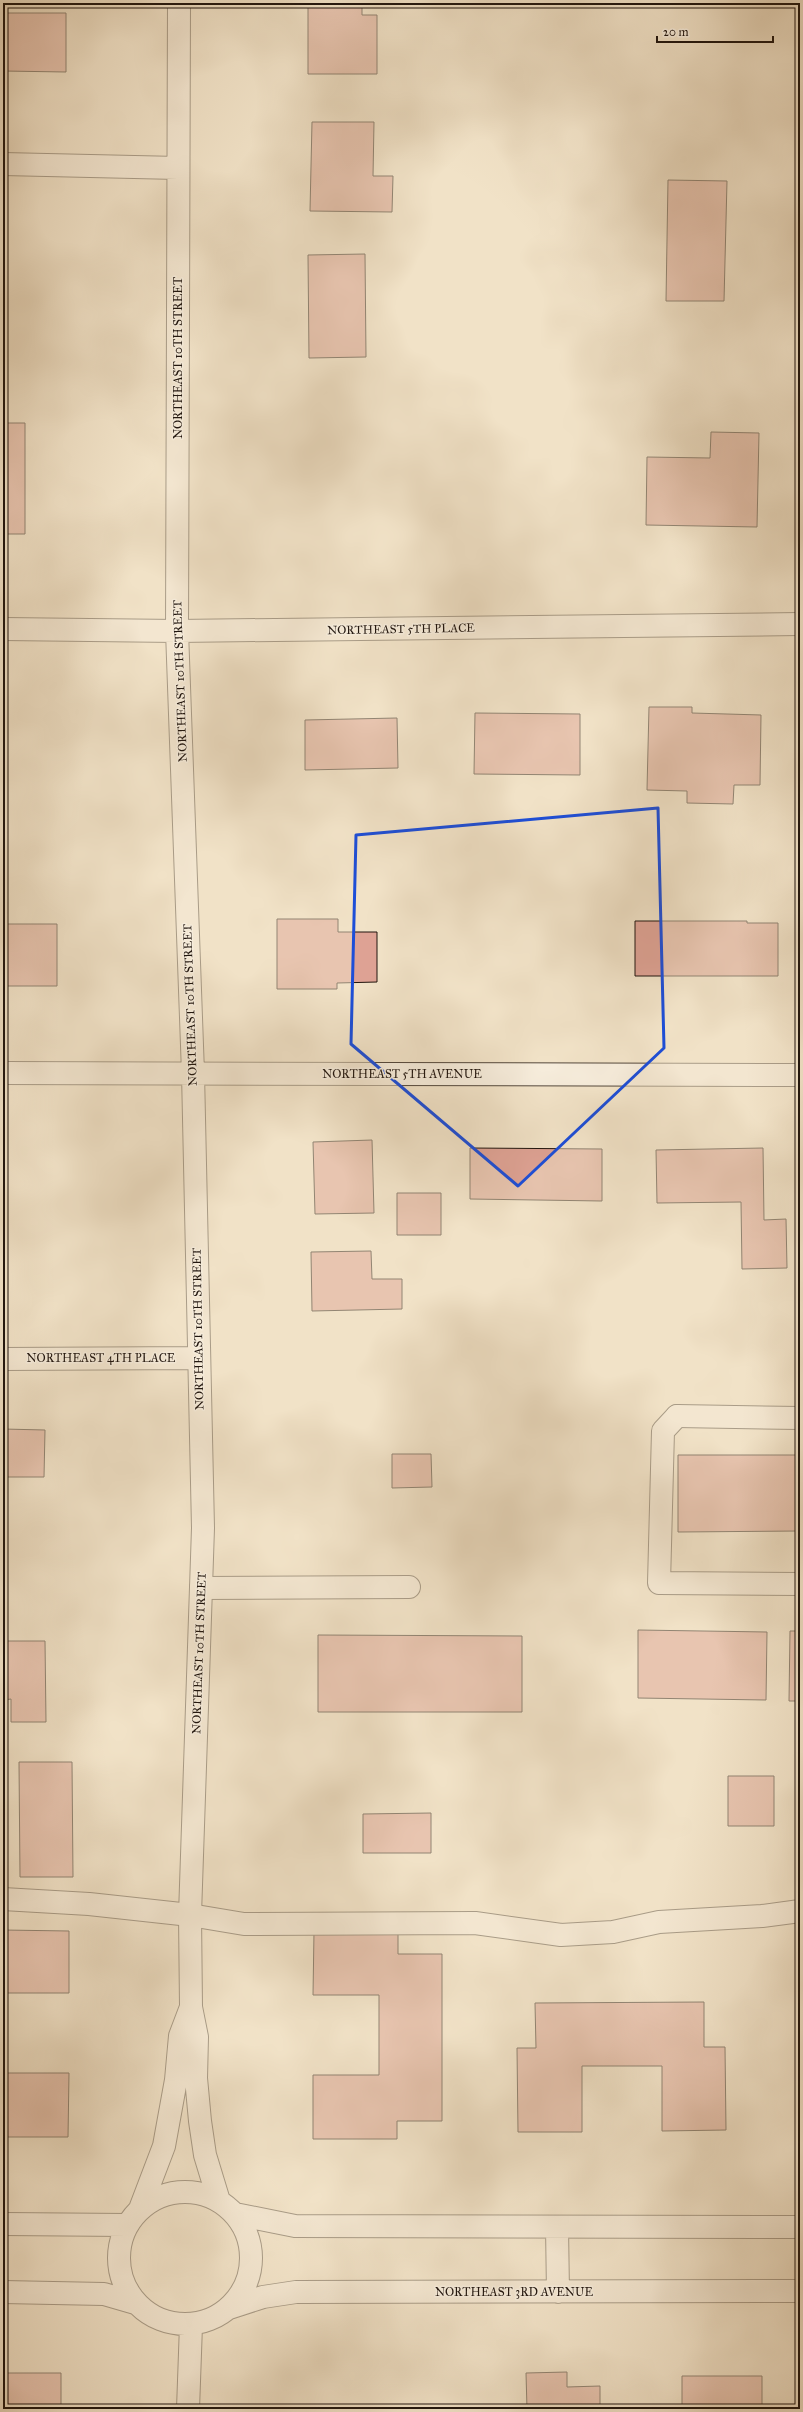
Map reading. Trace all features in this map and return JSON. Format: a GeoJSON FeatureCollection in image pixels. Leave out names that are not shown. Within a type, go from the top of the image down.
{"type":"FeatureCollection","features":[{"type":"Feature","properties":{"kind":"street","name":"NORTHEAST 10TH STREET"},"geometry":{"type":"LineString","coordinates":[[179,3],[177,631],[193,1073],[198,1358],[203,1528],[190,1915],[191,2008],[197,2037],[196,2078],[205,2155],[227,2208]]}},
{"type":"Feature","properties":{"kind":"street"},"geometry":{"type":"LineString","coordinates":[[3,164],[178,168]]}},
{"type":"Feature","properties":{"kind":"street","name":"NORTHEAST 5TH PLACE"},"geometry":{"type":"LineString","coordinates":[[3,629],[177,631],[800,624]]}},
{"type":"Feature","properties":{"kind":"street","name":"NORTHEAST 5TH AVENUE"},"geometry":{"type":"LineString","coordinates":[[3,1073],[800,1075]]}},
{"type":"Feature","properties":{"kind":"street","name":"NORTHEAST 4TH PLACE"},"geometry":{"type":"LineString","coordinates":[[3,1359],[198,1358]]}},
{"type":"Feature","properties":{"kind":"street"},"geometry":{"type":"LineString","coordinates":[[800,1418],[677,1416],[663,1431],[659,1583],[800,1584]]}},
{"type":"Feature","properties":{"kind":"street"},"geometry":{"type":"LineString","coordinates":[[201,1588],[409,1587]]}},
{"type":"Feature","properties":{"kind":"street"},"geometry":{"type":"LineString","coordinates":[[3,1900],[89,1904],[190,1915],[244,1924],[476,1923],[561,1935],[613,1932],[660,1922],[762,1916],[800,1911]]}},
{"type":"Feature","properties":{"kind":"street","name":"NORTHEAST 10TH STREET"},"geometry":{"type":"LineString","coordinates":[[134,2217],[164,2146],[176,2080],[180,2036],[191,2008]]}},
{"type":"Feature","properties":{"kind":"street"},"geometry":{"type":"LineString","coordinates":[[227,2208],[246,2232],[250,2245],[251,2273],[239,2297],[229,2308],[212,2319],[191,2325],[164,2321],[151,2316],[135,2303],[124,2285],[118,2265],[120,2244],[134,2217],[158,2197],[178,2192],[199,2193],[227,2208],[295,2226],[800,2227]]}},
{"type":"Feature","properties":{"kind":"street"},"geometry":{"type":"LineString","coordinates":[[3,2224],[134,2217]]}},
{"type":"Feature","properties":{"kind":"street"},"geometry":{"type":"LineString","coordinates":[[557,2227],[558,2292]]}},
{"type":"Feature","properties":{"kind":"street","name":"NORTHEAST 3RD AVENUE"},"geometry":{"type":"LineString","coordinates":[[229,2308],[264,2297],[296,2292],[800,2291]]}},
{"type":"Feature","properties":{"kind":"street"},"geometry":{"type":"LineString","coordinates":[[3,2292],[104,2294],[135,2303]]}},
{"type":"Feature","properties":{"kind":"street"},"geometry":{"type":"LineString","coordinates":[[188,2409],[191,2325]]}},
{"type":"Feature","properties":{"kind":"highlighted area"},"geometry":{"type":"Polygon","coordinates":[[[658,808],[664,1048],[518,1186],[351,1044],[356,835],[658,808]]]}},
{"type":"Feature","properties":{"kind":"building"},"geometry":{"type":"Polygon","coordinates":[[[308,3],[362,3],[362,15],[377,15],[377,74],[308,74],[308,3]]]}},
{"type":"Feature","properties":{"kind":"building"},"geometry":{"type":"Polygon","coordinates":[[[3,13],[66,13],[66,72],[3,71],[3,13]]]}},
{"type":"Feature","properties":{"kind":"building"},"geometry":{"type":"Polygon","coordinates":[[[312,122],[374,122],[373,176],[393,176],[392,212],[310,211],[312,122]]]}},
{"type":"Feature","properties":{"kind":"building"},"geometry":{"type":"Polygon","coordinates":[[[668,180],[727,181],[724,301],[666,301],[668,180]]]}},
{"type":"Feature","properties":{"kind":"building"},"geometry":{"type":"Polygon","coordinates":[[[365,254],[366,357],[309,358],[308,255],[365,254]]]}},
{"type":"Feature","properties":{"kind":"building"},"geometry":{"type":"Polygon","coordinates":[[[3,423],[25,423],[25,534],[3,534],[3,423]]]}},
{"type":"Feature","properties":{"kind":"building"},"geometry":{"type":"Polygon","coordinates":[[[711,432],[759,433],[757,527],[646,525],[647,457],[710,458],[711,432]]]}},
{"type":"Feature","properties":{"kind":"building"},"geometry":{"type":"Polygon","coordinates":[[[649,707],[692,707],[692,713],[761,715],[760,785],[734,785],[733,804],[687,803],[687,791],[647,790],[649,707]]]}},
{"type":"Feature","properties":{"kind":"building"},"geometry":{"type":"Polygon","coordinates":[[[475,713],[580,714],[580,775],[474,774],[475,713]]]}},
{"type":"Feature","properties":{"kind":"building"},"geometry":{"type":"Polygon","coordinates":[[[397,718],[398,768],[305,770],[305,720],[397,718]]]}},
{"type":"Feature","properties":{"kind":"building"},"geometry":{"type":"Polygon","coordinates":[[[277,919],[338,919],[338,932],[377,932],[377,982],[337,983],[337,989],[277,989],[277,919]]]}},
{"type":"Feature","properties":{"kind":"building"},"geometry":{"type":"Polygon","coordinates":[[[635,921],[747,921],[747,923],[778,923],[778,976],[635,976],[635,921]]]}},
{"type":"Feature","properties":{"kind":"building"},"geometry":{"type":"Polygon","coordinates":[[[3,924],[57,924],[57,986],[3,986],[3,924]]]}},
{"type":"Feature","properties":{"kind":"building"},"geometry":{"type":"Polygon","coordinates":[[[372,1140],[374,1213],[315,1214],[313,1142],[372,1140]]]}},
{"type":"Feature","properties":{"kind":"building"},"geometry":{"type":"Polygon","coordinates":[[[470,1148],[602,1149],[602,1201],[470,1199],[470,1148]]]}},
{"type":"Feature","properties":{"kind":"building"},"geometry":{"type":"Polygon","coordinates":[[[763,1148],[764,1220],[786,1219],[787,1268],[742,1269],[741,1202],[657,1203],[656,1150],[763,1148]]]}},
{"type":"Feature","properties":{"kind":"building"},"geometry":{"type":"Polygon","coordinates":[[[397,1193],[441,1193],[441,1235],[397,1235],[397,1193]]]}},
{"type":"Feature","properties":{"kind":"building"},"geometry":{"type":"Polygon","coordinates":[[[371,1251],[372,1279],[402,1279],[402,1309],[312,1311],[311,1252],[371,1251]]]}},
{"type":"Feature","properties":{"kind":"building"},"geometry":{"type":"Polygon","coordinates":[[[3,1429],[45,1430],[44,1477],[3,1477],[3,1429]]]}},
{"type":"Feature","properties":{"kind":"building"},"geometry":{"type":"Polygon","coordinates":[[[392,1454],[431,1454],[432,1487],[392,1488],[392,1454]]]}},
{"type":"Feature","properties":{"kind":"building"},"geometry":{"type":"Polygon","coordinates":[[[678,1455],[800,1455],[800,1531],[678,1532],[678,1455]]]}},
{"type":"Feature","properties":{"kind":"building"},"geometry":{"type":"Polygon","coordinates":[[[638,1630],[767,1632],[766,1700],[638,1698],[638,1630]]]}},
{"type":"Feature","properties":{"kind":"building"},"geometry":{"type":"Polygon","coordinates":[[[790,1631],[800,1631],[800,1701],[789,1701],[790,1631]]]}},
{"type":"Feature","properties":{"kind":"building"},"geometry":{"type":"Polygon","coordinates":[[[318,1635],[522,1636],[522,1712],[318,1712],[318,1635]]]}},
{"type":"Feature","properties":{"kind":"building"},"geometry":{"type":"Polygon","coordinates":[[[3,1641],[45,1641],[46,1722],[11,1722],[11,1699],[3,1700],[3,1641]]]}},
{"type":"Feature","properties":{"kind":"building"},"geometry":{"type":"Polygon","coordinates":[[[19,1762],[72,1762],[73,1877],[20,1877],[19,1762]]]}},
{"type":"Feature","properties":{"kind":"building"},"geometry":{"type":"Polygon","coordinates":[[[728,1776],[774,1776],[774,1826],[728,1826],[728,1776]]]}},
{"type":"Feature","properties":{"kind":"building"},"geometry":{"type":"Polygon","coordinates":[[[431,1813],[431,1853],[363,1853],[363,1814],[431,1813]]]}},
{"type":"Feature","properties":{"kind":"building"},"geometry":{"type":"Polygon","coordinates":[[[3,1930],[69,1931],[69,1993],[3,1993],[3,1930]]]}},
{"type":"Feature","properties":{"kind":"building"},"geometry":{"type":"Polygon","coordinates":[[[314,1932],[398,1932],[398,1954],[442,1954],[442,2121],[397,2121],[397,2139],[313,2139],[313,2075],[379,2075],[379,1995],[313,1995],[314,1932]]]}},
{"type":"Feature","properties":{"kind":"building"},"geometry":{"type":"Polygon","coordinates":[[[704,2002],[704,2047],[725,2047],[726,2130],[662,2131],[662,2066],[582,2066],[582,2132],[518,2132],[517,2048],[536,2048],[535,2003],[704,2002]]]}},
{"type":"Feature","properties":{"kind":"building"},"geometry":{"type":"Polygon","coordinates":[[[3,2073],[69,2073],[68,2137],[3,2137],[3,2073]]]}},
{"type":"Feature","properties":{"kind":"building"},"geometry":{"type":"Polygon","coordinates":[[[567,2372],[567,2387],[600,2386],[600,2409],[527,2409],[526,2373],[567,2372]]]}},
{"type":"Feature","properties":{"kind":"building"},"geometry":{"type":"Polygon","coordinates":[[[3,2373],[61,2373],[61,2409],[3,2409],[3,2373]]]}},
{"type":"Feature","properties":{"kind":"building"},"geometry":{"type":"Polygon","coordinates":[[[682,2376],[762,2376],[762,2409],[682,2409],[682,2376]]]}}]}
